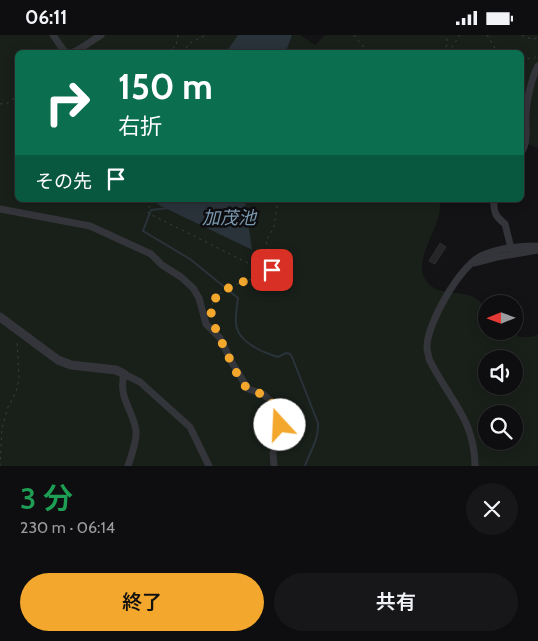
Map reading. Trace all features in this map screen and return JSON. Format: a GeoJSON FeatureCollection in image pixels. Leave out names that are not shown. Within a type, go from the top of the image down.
{"type":"FeatureCollection","features":[{"type":"Feature","properties":{"kind":"street"},"geometry":{"type":"LineString","coordinates":[[53,35],[63,50]]}},
{"type":"Feature","properties":{"kind":"street"},"geometry":{"type":"LineString","coordinates":[[78,50],[101,35]]}},
{"type":"Feature","properties":{"kind":"street"},"geometry":{"type":"LineString","coordinates":[[524,147],[526,143],[527,105],[538,66]]}},
{"type":"Feature","properties":{"kind":"street"},"geometry":{"type":"LineString","coordinates":[[494,202],[493,210],[498,219],[505,224],[511,248]]}},
{"type":"Feature","properties":{"kind":"street"},"geometry":{"type":"LineString","coordinates":[[0,209],[90,225],[151,254],[162,265],[181,277],[193,288],[199,298],[206,324],[220,338],[248,389],[263,395],[274,404],[279,415],[280,425],[273,453],[274,466]]}},
{"type":"Feature","properties":{"kind":"street"},"geometry":{"type":"LineString","coordinates":[[475,466],[475,449],[470,431],[464,417],[434,369],[426,347],[444,301],[455,281],[471,264],[480,256],[511,248],[538,245]]}},
{"type":"Feature","properties":{"kind":"street"},"geometry":{"type":"LineString","coordinates":[[471,264],[497,257],[538,250]]}},
{"type":"Feature","properties":{"kind":"street"},"geometry":{"type":"LineString","coordinates":[[0,317],[58,360],[71,365],[116,370],[140,382],[190,427],[209,466]]}},
{"type":"Feature","properties":{"kind":"street"},"geometry":{"type":"LineString","coordinates":[[124,374],[122,392],[125,405],[134,420],[136,434],[128,466]]}},
{"type":"Feature","properties":{"kind":"path"},"geometry":{"type":"LineString","coordinates":[[170,50],[176,46],[178,35]]}},
{"type":"Feature","properties":{"kind":"path"},"geometry":{"type":"LineString","coordinates":[[184,50],[190,43],[206,35]]}},
{"type":"Feature","properties":{"kind":"path"},"geometry":{"type":"LineString","coordinates":[[354,35],[366,50]]}},
{"type":"Feature","properties":{"kind":"path"},"geometry":{"type":"LineString","coordinates":[[444,50],[447,45],[446,35]]}},
{"type":"Feature","properties":{"kind":"path"},"geometry":{"type":"LineString","coordinates":[[450,50],[460,35]]}},
{"type":"Feature","properties":{"kind":"path"},"geometry":{"type":"LineString","coordinates":[[488,35],[496,50]]}},
{"type":"Feature","properties":{"kind":"path"},"geometry":{"type":"LineString","coordinates":[[522,35],[535,39],[538,35]]}},
{"type":"Feature","properties":{"kind":"path"},"geometry":{"type":"LineString","coordinates":[[524,58],[533,59],[538,55]]}},
{"type":"Feature","properties":{"kind":"path"},"geometry":{"type":"LineString","coordinates":[[0,104],[8,103],[15,97]]}},
{"type":"Feature","properties":{"kind":"path"},"geometry":{"type":"LineString","coordinates":[[152,202],[148,213],[256,267],[272,270]]}},
{"type":"Feature","properties":{"kind":"path"},"geometry":{"type":"LineString","coordinates":[[212,320],[211,309],[217,298],[232,285],[269,275],[272,270],[266,241],[274,227],[278,202]]}},
{"type":"Feature","properties":{"kind":"path"},"geometry":{"type":"LineString","coordinates":[[0,466],[2,428],[8,407],[20,379],[17,329]]}},
{"type":"Feature","properties":{"kind":"shaded area"},"geometry":{"type":"Polygon","coordinates":[[[0,35],[238,35],[227,50],[15,50],[15,202],[158,202],[158,204],[251,250],[245,202],[439,202],[438,219],[423,260],[422,270],[425,279],[436,289],[470,295],[478,300],[478,340],[523,340],[523,337],[532,337],[538,334],[538,466],[0,466],[0,35]]]}},
{"type":"Feature","properties":{"kind":"shaded area"},"geometry":{"type":"Polygon","coordinates":[[[292,35],[300,35],[315,45],[325,35],[538,35],[538,148],[524,142],[524,50],[287,50],[292,35]]]}},
{"type":"Feature","properties":{"kind":"water"},"geometry":{"type":"Polygon","coordinates":[[[238,35],[292,35],[287,50],[227,50],[238,35]]]}},
{"type":"Feature","properties":{"kind":"water","name":"加茂池"},"geometry":{"type":"Polygon","coordinates":[[[158,202],[245,202],[252,250],[157,204],[158,202]]]}},
{"type":"Feature","properties":{"kind":"building"},"geometry":{"type":"Polygon","coordinates":[[[440,243],[446,247],[435,264],[429,261],[440,243]]]}},
{"type":"Feature","properties":{"kind":"waterway"},"geometry":{"type":"LineString","coordinates":[[168,208],[151,210],[143,231],[190,259],[238,298],[236,313],[237,330],[246,341],[272,355],[278,357],[286,353],[292,357],[318,423],[316,440],[305,466]]}},
{"type":"Feature","properties":{"kind":"route"},"geometry":{"type":"LineString","coordinates":[[272,270],[269,275],[232,285],[217,298],[211,309],[212,320],[231,361],[248,389],[263,395],[274,404],[279,415],[280,425]]}}]}
